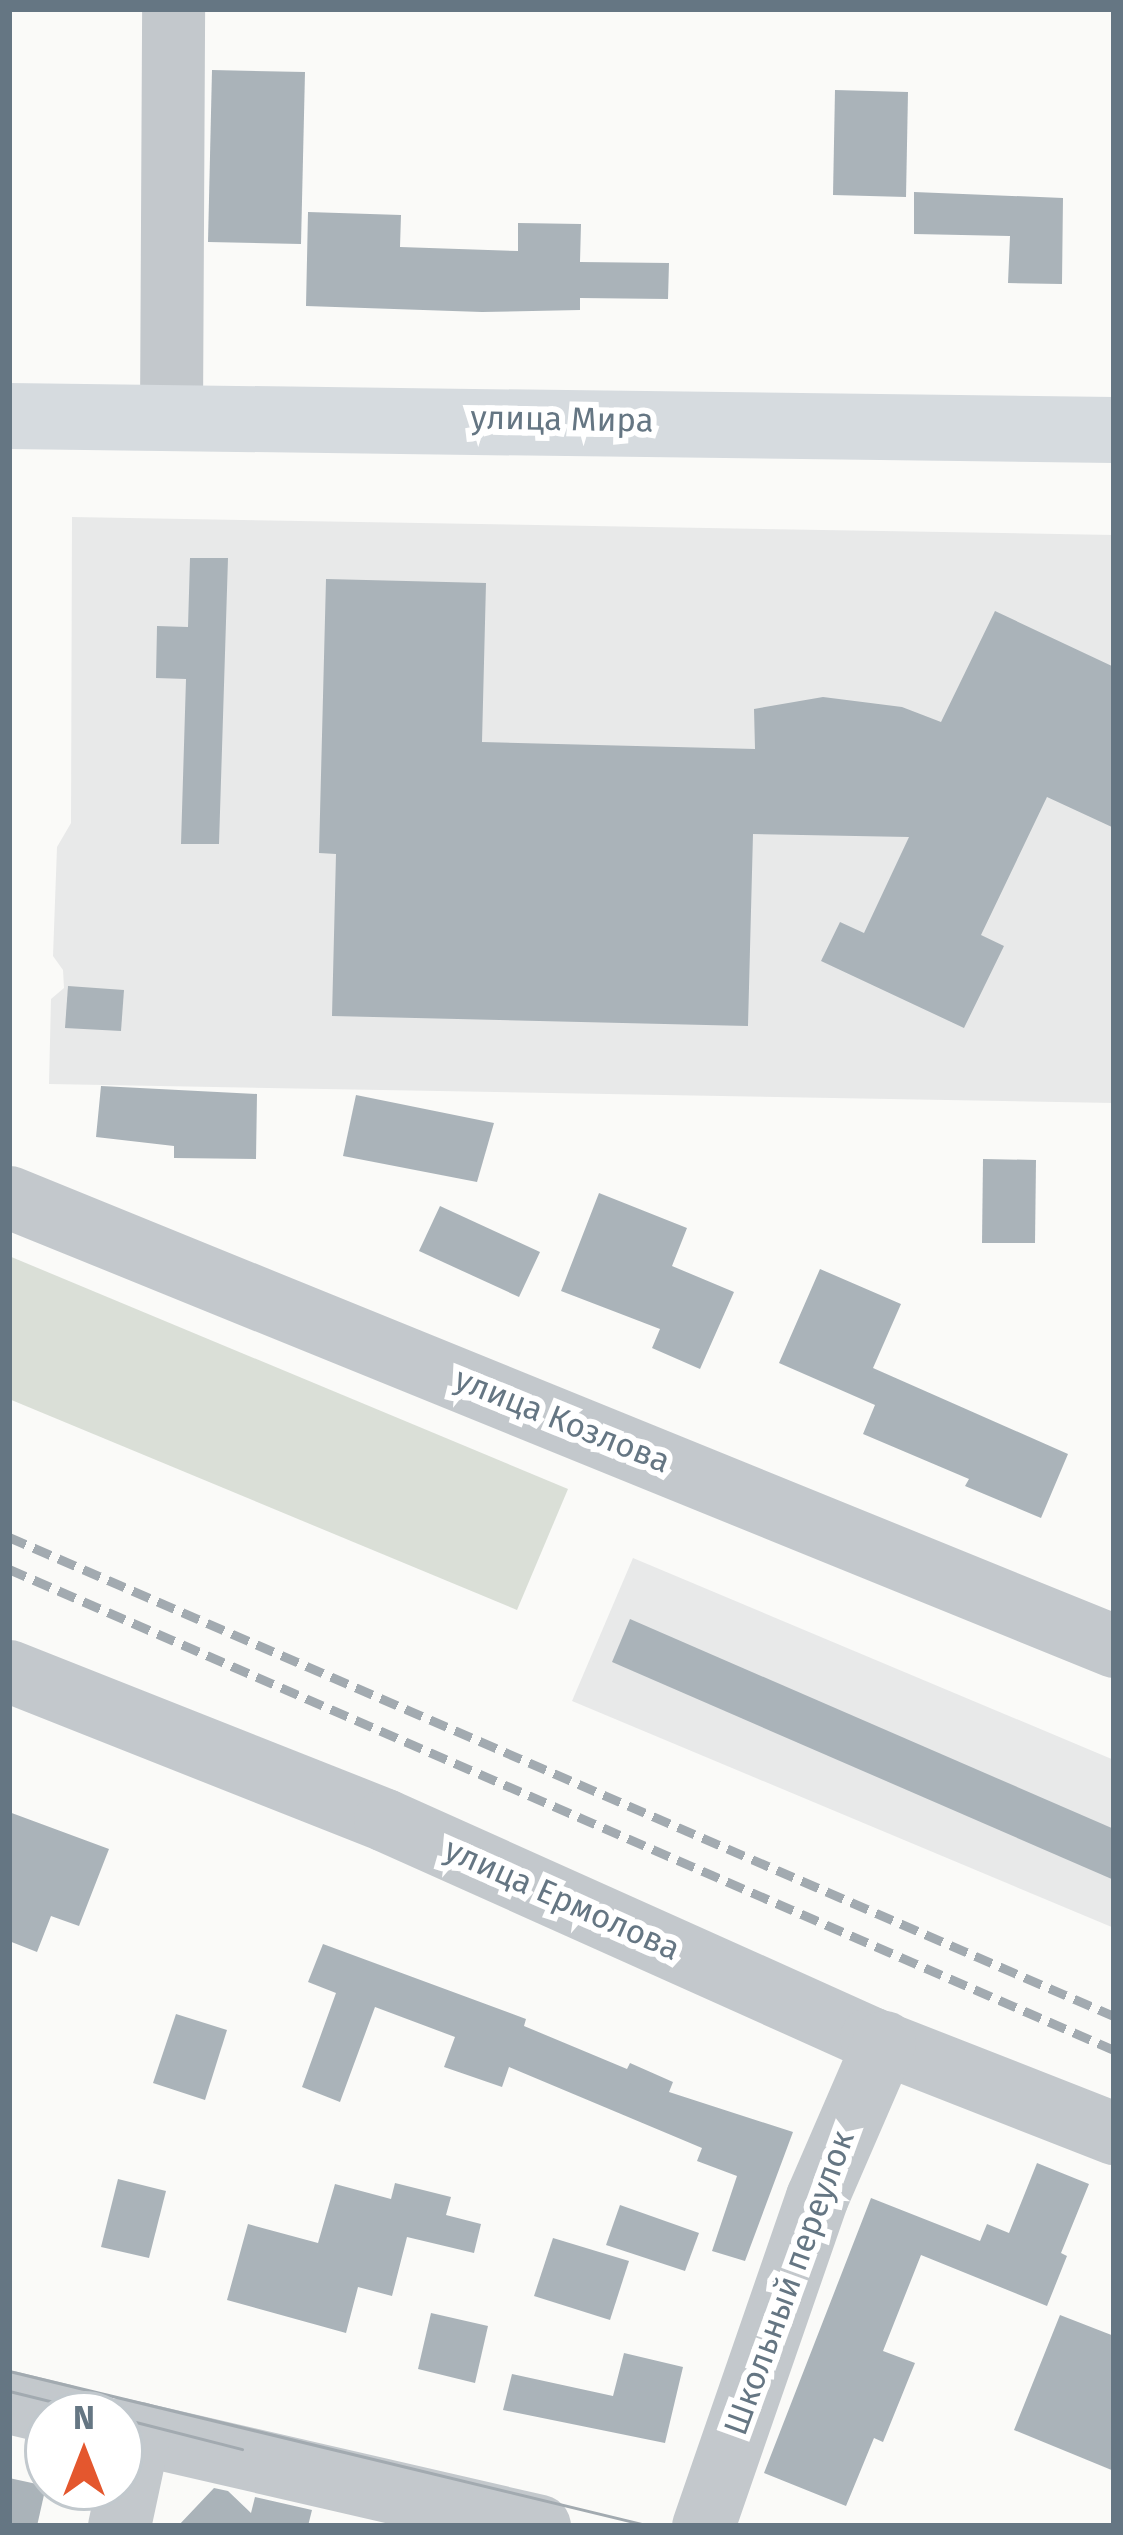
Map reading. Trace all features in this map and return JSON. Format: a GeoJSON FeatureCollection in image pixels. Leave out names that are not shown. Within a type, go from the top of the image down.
{"type":"FeatureCollection","features":[{"type":"Feature","properties":{"kind":"main road","name":"улица Мира"},"geometry":{"type":"LineString","coordinates":[[9,416],[1114,430]]}},
{"type":"Feature","properties":{"kind":"street"},"geometry":{"type":"LineString","coordinates":[[171,415],[173,9]]}},
{"type":"Feature","properties":{"kind":"street","name":"улица Козлова"},"geometry":{"type":"LineString","coordinates":[[9,1197],[1114,1646]]}},
{"type":"Feature","properties":{"kind":"street","name":"улица Ермолова"},"geometry":{"type":"LineString","coordinates":[[9,1670],[385,1820],[884,2042],[1114,2133]]}},
{"type":"Feature","properties":{"kind":"street","name":"Школьный переулок"},"geometry":{"type":"LineString","coordinates":[[703,2526],[817,2197],[884,2042]]}},
{"type":"Feature","properties":{"kind":"street"},"geometry":{"type":"LineString","coordinates":[[144,2434],[539,2526]]}},
{"type":"Feature","properties":{"kind":"shaded area"},"geometry":{"type":"Polygon","coordinates":[[[72,517],[1114,535],[1114,1103],[49,1084],[51,999],[64,988],[63,970],[53,956],[57,847],[71,823],[72,517]]]}},
{"type":"Feature","properties":{"kind":"shaded area"},"geometry":{"type":"Polygon","coordinates":[[[9,1256],[568,1489],[517,1610],[9,1399],[9,1256]]]}},
{"type":"Feature","properties":{"kind":"shaded area"},"geometry":{"type":"Polygon","coordinates":[[[633,1558],[1114,1760],[1114,1928],[572,1701],[633,1558]]]}},
{"type":"Feature","properties":{"kind":"building"},"geometry":{"type":"Polygon","coordinates":[[[212,70],[305,72],[301,244],[208,242],[212,70]]]}},
{"type":"Feature","properties":{"kind":"building"},"geometry":{"type":"Polygon","coordinates":[[[835,90],[908,92],[906,197],[833,195],[835,90]]]}},
{"type":"Feature","properties":{"kind":"building"},"geometry":{"type":"Polygon","coordinates":[[[914,192],[1063,198],[1062,284],[1008,283],[1010,236],[914,234],[914,192]]]}},
{"type":"Feature","properties":{"kind":"building"},"geometry":{"type":"Polygon","coordinates":[[[308,212],[401,215],[400,247],[518,251],[518,223],[581,224],[580,262],[669,263],[668,299],[580,298],[580,310],[482,312],[306,306],[308,212]]]}},
{"type":"Feature","properties":{"kind":"building"},"geometry":{"type":"Polygon","coordinates":[[[190,558],[228,558],[219,844],[181,844],[186,679],[156,678],[157,626],[188,627],[190,558]]]}},
{"type":"Feature","properties":{"kind":"building"},"geometry":{"type":"Polygon","coordinates":[[[326,579],[486,583],[482,742],[755,749],[754,709],[823,697],[902,707],[941,722],[995,611],[1114,667],[1114,828],[1047,797],[981,935],[1004,946],[964,1028],[821,961],[840,922],[864,933],[909,837],[753,834],[748,1026],[332,1016],[336,854],[319,853],[326,579]]]}},
{"type":"Feature","properties":{"kind":"building"},"geometry":{"type":"Polygon","coordinates":[[[68,986],[124,990],[121,1031],[65,1028],[68,986]]]}},
{"type":"Feature","properties":{"kind":"building"},"geometry":{"type":"Polygon","coordinates":[[[101,1086],[257,1094],[256,1159],[174,1158],[174,1146],[96,1137],[101,1086]]]}},
{"type":"Feature","properties":{"kind":"building"},"geometry":{"type":"Polygon","coordinates":[[[356,1095],[494,1123],[477,1182],[343,1156],[356,1095]]]}},
{"type":"Feature","properties":{"kind":"building"},"geometry":{"type":"Polygon","coordinates":[[[983,1159],[1036,1160],[1035,1243],[982,1243],[983,1159]]]}},
{"type":"Feature","properties":{"kind":"building"},"geometry":{"type":"Polygon","coordinates":[[[599,1193],[687,1228],[672,1266],[734,1292],[700,1369],[652,1348],[660,1329],[561,1291],[599,1193]]]}},
{"type":"Feature","properties":{"kind":"building"},"geometry":{"type":"Polygon","coordinates":[[[440,1206],[540,1252],[519,1297],[419,1251],[440,1206]]]}},
{"type":"Feature","properties":{"kind":"building"},"geometry":{"type":"Polygon","coordinates":[[[820,1269],[901,1304],[873,1368],[1068,1454],[1041,1518],[965,1486],[969,1479],[863,1434],[875,1405],[779,1363],[820,1269]]]}},
{"type":"Feature","properties":{"kind":"building"},"geometry":{"type":"Polygon","coordinates":[[[630,1619],[1114,1829],[1114,1880],[612,1662],[630,1619]]]}},
{"type":"Feature","properties":{"kind":"building"},"geometry":{"type":"Polygon","coordinates":[[[9,1812],[109,1849],[79,1926],[51,1916],[37,1952],[9,1941],[9,1812]]]}},
{"type":"Feature","properties":{"kind":"building"},"geometry":{"type":"Polygon","coordinates":[[[323,1944],[526,2019],[524,2026],[627,2069],[630,2063],[673,2082],[669,2092],[793,2132],[745,2261],[712,2251],[737,2176],[697,2161],[702,2148],[509,2067],[502,2087],[444,2067],[455,2037],[375,2007],[340,2102],[302,2087],[336,1993],[308,1982],[323,1944]]]}},
{"type":"Feature","properties":{"kind":"building"},"geometry":{"type":"Polygon","coordinates":[[[176,2014],[227,2030],[205,2100],[153,2083],[176,2014]]]}},
{"type":"Feature","properties":{"kind":"building"},"geometry":{"type":"Polygon","coordinates":[[[1037,2163],[1089,2184],[1061,2253],[1067,2256],[1047,2306],[921,2255],[883,2351],[915,2363],[883,2442],[874,2438],[846,2506],[764,2473],[871,2198],[980,2241],[987,2224],[1009,2233],[1037,2163]]]}},
{"type":"Feature","properties":{"kind":"building"},"geometry":{"type":"Polygon","coordinates":[[[118,2179],[166,2191],[149,2258],[101,2247],[118,2179]]]}},
{"type":"Feature","properties":{"kind":"building"},"geometry":{"type":"Polygon","coordinates":[[[395,2183],[451,2197],[446,2215],[481,2224],[474,2253],[407,2237],[392,2296],[358,2287],[346,2333],[227,2300],[248,2224],[318,2243],[335,2184],[391,2199],[395,2183]]]}},
{"type":"Feature","properties":{"kind":"building"},"geometry":{"type":"Polygon","coordinates":[[[620,2205],[699,2233],[685,2271],[606,2245],[620,2205]]]}},
{"type":"Feature","properties":{"kind":"building"},"geometry":{"type":"Polygon","coordinates":[[[553,2238],[629,2261],[610,2320],[534,2296],[553,2238]]]}},
{"type":"Feature","properties":{"kind":"building"},"geometry":{"type":"Polygon","coordinates":[[[431,2313],[488,2326],[475,2383],[418,2369],[431,2313]]]}},
{"type":"Feature","properties":{"kind":"building"},"geometry":{"type":"Polygon","coordinates":[[[1060,2315],[1114,2336],[1114,2471],[1014,2430],[1060,2315]]]}},
{"type":"Feature","properties":{"kind":"building"},"geometry":{"type":"Polygon","coordinates":[[[624,2353],[683,2367],[665,2443],[503,2410],[512,2374],[613,2396],[624,2353]]]}},
{"type":"Feature","properties":{"kind":"building"},"geometry":{"type":"Polygon","coordinates":[[[9,2478],[24,2481],[24,2511],[40,2511],[37,2526],[9,2526],[9,2478]]]}},
{"type":"Feature","properties":{"kind":"building"},"geometry":{"type":"Polygon","coordinates":[[[214,2488],[228,2491],[251,2513],[255,2497],[312,2510],[308,2526],[178,2526],[214,2488]]]}},
{"type":"Feature","properties":{"kind":"tram line"},"geometry":{"type":"LineString","coordinates":[[9,2371],[650,2526]]}},
{"type":"Feature","properties":{"kind":"tram line"},"geometry":{"type":"LineString","coordinates":[[9,2391],[24,2395]]}},
{"type":"Feature","properties":{"kind":"tram line"},"geometry":{"type":"LineString","coordinates":[[144,2424],[242,2449]]}},
{"type":"Feature","properties":{"kind":"railway"},"geometry":{"type":"LineString","coordinates":[[9,1537],[1114,2016]]}},
{"type":"Feature","properties":{"kind":"railway"},"geometry":{"type":"LineString","coordinates":[[9,1569],[1114,2050]]}}]}
